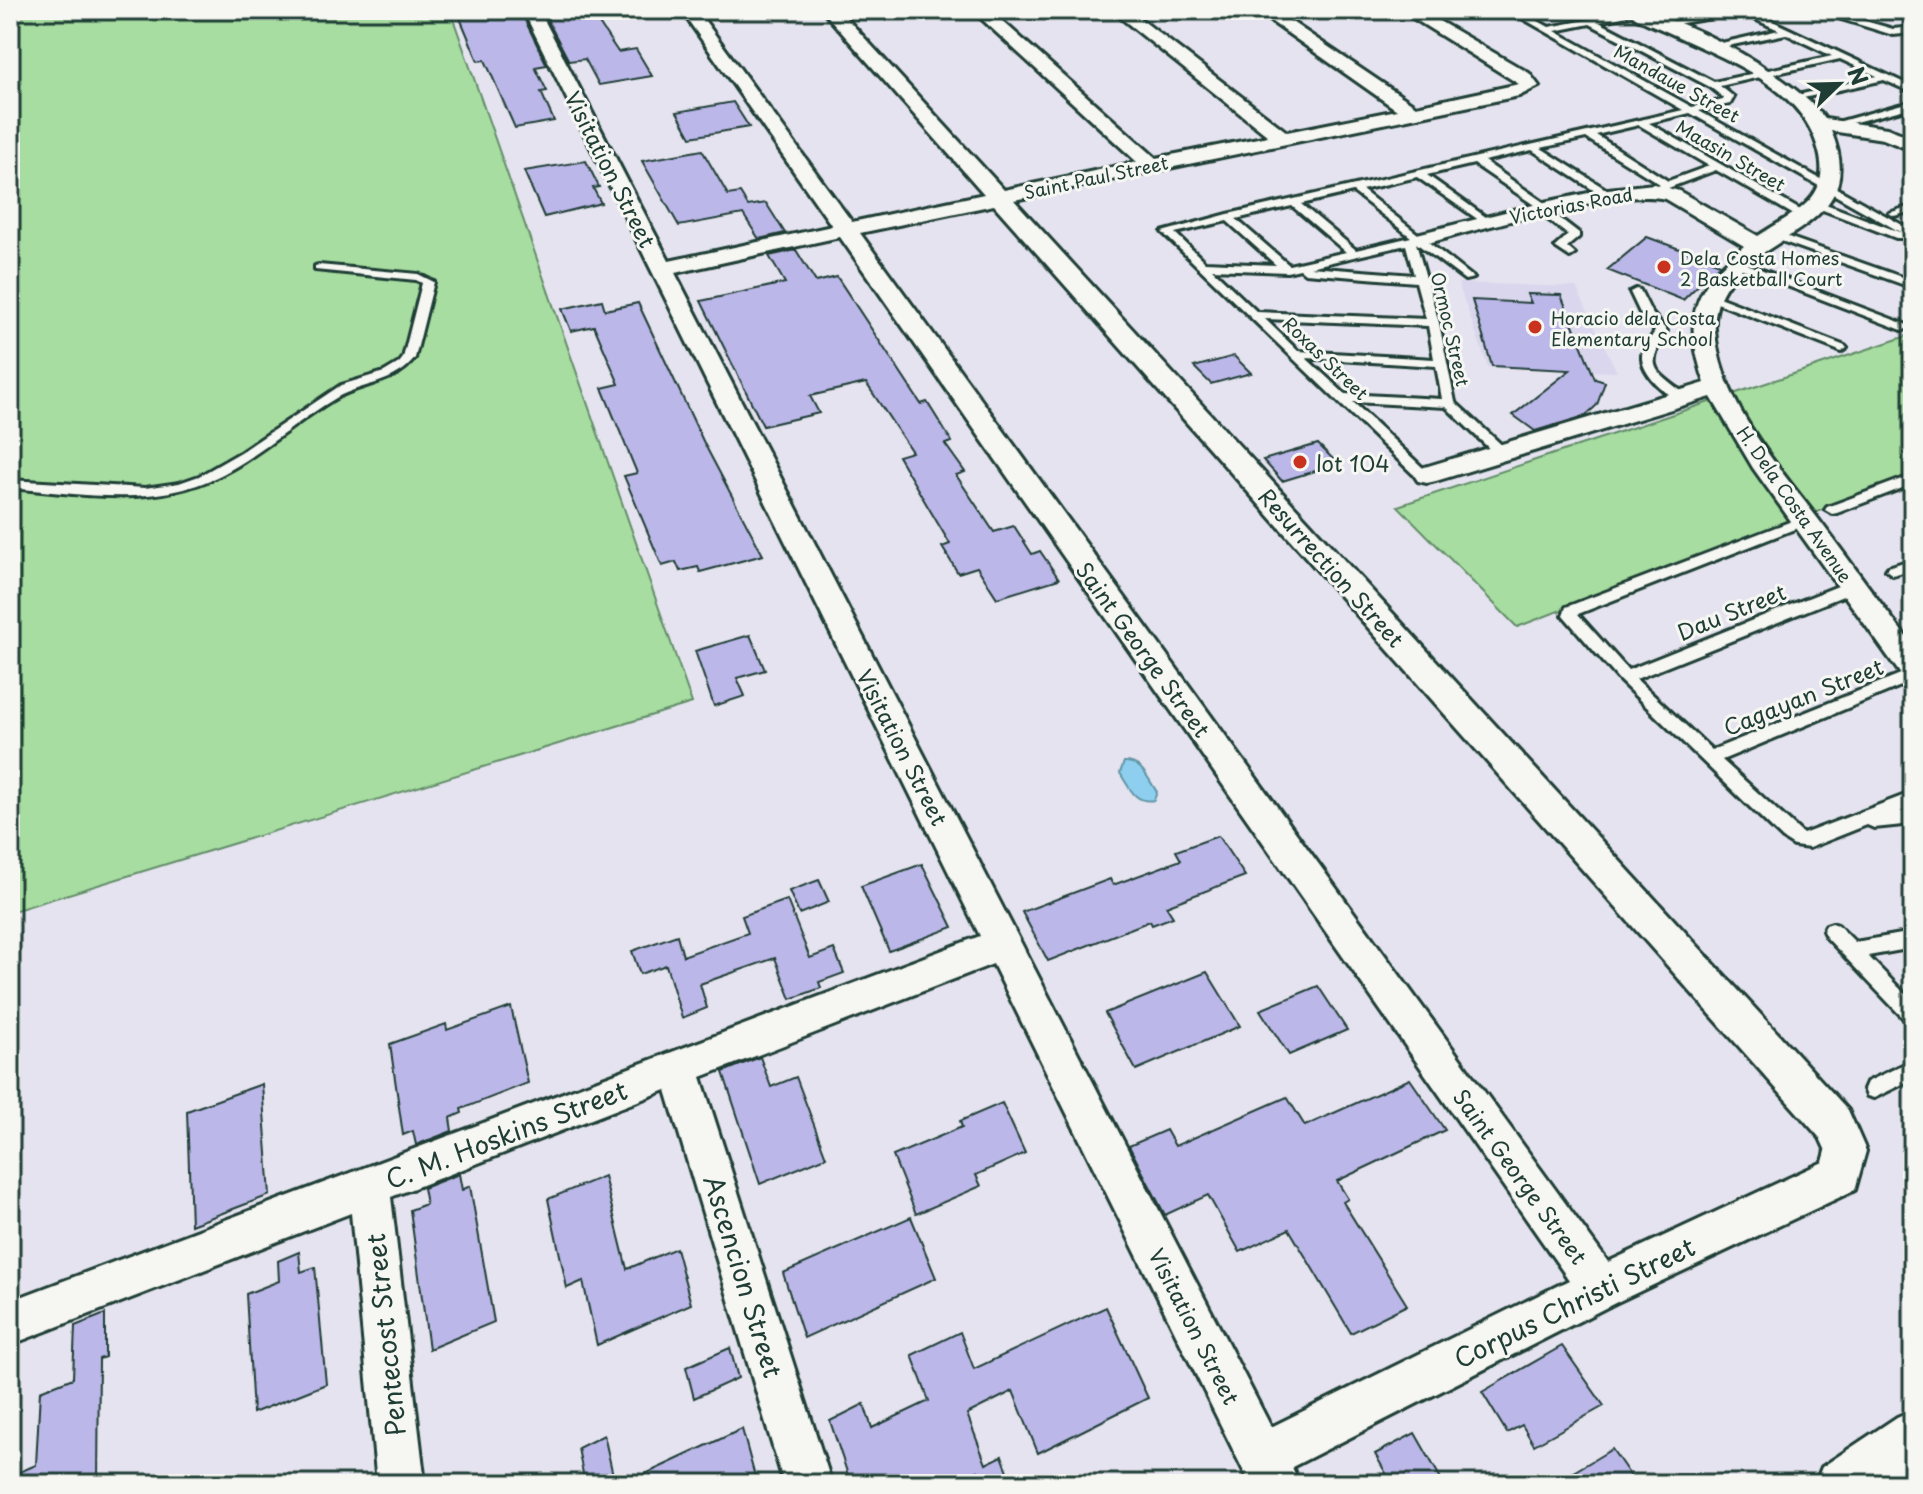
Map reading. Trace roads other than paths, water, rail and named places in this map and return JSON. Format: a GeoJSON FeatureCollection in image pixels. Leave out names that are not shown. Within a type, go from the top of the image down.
{"type":"FeatureCollection","features":[{"type":"Feature","properties":{"kind":"street","name":"Visitation Street"},"geometry":{"type":"LineString","coordinates":[[531,10],[1268,1471]]}},
{"type":"Feature","properties":{"kind":"street","name":"Saint George Street"},"geometry":{"type":"LineString","coordinates":[[689,10],[1600,1288]]}},
{"type":"Feature","properties":{"kind":"street","name":"Resurrection Street"},"geometry":{"type":"LineString","coordinates":[[830,10],[1834,1124]]}},
{"type":"Feature","properties":{"kind":"street"},"geometry":{"type":"LineString","coordinates":[[980,10],[1152,165]]}},
{"type":"Feature","properties":{"kind":"street"},"geometry":{"type":"LineString","coordinates":[[1119,10],[1284,139]]}},
{"type":"Feature","properties":{"kind":"street"},"geometry":{"type":"LineString","coordinates":[[1263,10],[1412,112]]}},
{"type":"Feature","properties":{"kind":"street","name":"Saint Paul Street"},"geometry":{"type":"LineString","coordinates":[[661,269],[1519,91],[1530,86],[1523,77],[1408,10]]}},
{"type":"Feature","properties":{"kind":"street"},"geometry":{"type":"LineString","coordinates":[[1636,10],[1762,74],[1797,98],[1826,124],[1871,130],[1909,141]]}},
{"type":"Feature","properties":{"kind":"street"},"geometry":{"type":"LineString","coordinates":[[1711,297],[1739,264],[1817,202],[1832,156],[1826,124]]}},
{"type":"Feature","properties":{"kind":"street","name":"Victorias Road"},"geometry":{"type":"LineString","coordinates":[[1415,240],[1543,208],[1660,187],[1766,240]]}},
{"type":"Feature","properties":{"kind":"street","name":"H. Dela Costa Avenue"},"geometry":{"type":"LineString","coordinates":[[1711,297],[1704,312],[1703,331],[1717,387],[1760,459],[1913,668]]}},
{"type":"Feature","properties":{"kind":"street"},"geometry":{"type":"LineString","coordinates":[[1427,475],[1717,387]]}},
{"type":"Feature","properties":{"kind":"street","name":"C. M. Hoskins Street"},"geometry":{"type":"LineString","coordinates":[[10,1323],[1002,944]]}},
{"type":"Feature","properties":{"kind":"street","name":"Ascencion Street"},"geometry":{"type":"LineString","coordinates":[[679,1068],[808,1484]]}},
{"type":"Feature","properties":{"kind":"street","name":"Corpus Christi Street"},"geometry":{"type":"LineString","coordinates":[[1268,1471],[1600,1288],[1840,1175],[1846,1151],[1834,1124]]}},
{"type":"Feature","properties":{"kind":"street","name":"Pentecost Street"},"geometry":{"type":"LineString","coordinates":[[369,1186],[401,1484]]}},
{"type":"Feature","properties":{"kind":"street"},"geometry":{"type":"LineString","coordinates":[[1839,1484],[1913,1433]]}},
{"type":"Feature","properties":{"kind":"lane","name":"Mandaue Street"},"geometry":{"type":"LineString","coordinates":[[1512,10],[1692,110],[1817,202]]}},
{"type":"Feature","properties":{"kind":"lane"},"geometry":{"type":"LineString","coordinates":[[1548,30],[1636,10]]}},
{"type":"Feature","properties":{"kind":"lane"},"geometry":{"type":"LineString","coordinates":[[1664,24],[1742,10],[1913,90]]}},
{"type":"Feature","properties":{"kind":"lane"},"geometry":{"type":"LineString","coordinates":[[1844,17],[1893,32],[1913,30]]}},
{"type":"Feature","properties":{"kind":"lane"},"geometry":{"type":"LineString","coordinates":[[1228,217],[1727,102],[1729,97],[1713,85],[1592,21]]}},
{"type":"Feature","properties":{"kind":"lane"},"geometry":{"type":"LineString","coordinates":[[1711,48],[1788,31]]}},
{"type":"Feature","properties":{"kind":"lane"},"geometry":{"type":"LineString","coordinates":[[1713,85],[1842,56]]}},
{"type":"Feature","properties":{"kind":"lane"},"geometry":{"type":"LineString","coordinates":[[1797,98],[1885,77]]}},
{"type":"Feature","properties":{"kind":"lane"},"geometry":{"type":"LineString","coordinates":[[1826,124],[1913,104]]}},
{"type":"Feature","properties":{"kind":"lane","name":"Maasin Street"},"geometry":{"type":"LineString","coordinates":[[1640,122],[1718,166],[1817,202]]}},
{"type":"Feature","properties":{"kind":"lane"},"geometry":{"type":"LineString","coordinates":[[1587,134],[1660,187],[1718,166]]}},
{"type":"Feature","properties":{"kind":"lane"},"geometry":{"type":"LineString","coordinates":[[1533,147],[1608,195]]}},
{"type":"Feature","properties":{"kind":"lane"},"geometry":{"type":"LineString","coordinates":[[1475,160],[1575,235],[1560,247],[1570,254]]}},
{"type":"Feature","properties":{"kind":"lane"},"geometry":{"type":"LineString","coordinates":[[1418,173],[1486,222]]}},
{"type":"Feature","properties":{"kind":"lane"},"geometry":{"type":"LineString","coordinates":[[1354,188],[1415,240],[1469,278]]}},
{"type":"Feature","properties":{"kind":"lane"},"geometry":{"type":"LineString","coordinates":[[1293,202],[1353,253]]}},
{"type":"Feature","properties":{"kind":"lane"},"geometry":{"type":"LineString","coordinates":[[1817,202],[1913,238]]}},
{"type":"Feature","properties":{"kind":"lane"},"geometry":{"type":"LineString","coordinates":[[1817,202],[1913,238]]}},
{"type":"Feature","properties":{"kind":"lane"},"geometry":{"type":"LineString","coordinates":[[1894,213],[1913,208]]}},
{"type":"Feature","properties":{"kind":"lane"},"geometry":{"type":"LineString","coordinates":[[1228,217],[1287,269]]}},
{"type":"Feature","properties":{"kind":"lane","name":"Roxas Street"},"geometry":{"type":"LineString","coordinates":[[1228,217],[1167,232],[1418,471],[1427,475]]}},
{"type":"Feature","properties":{"kind":"lane"},"geometry":{"type":"LineString","coordinates":[[1287,269],[1415,240]]}},
{"type":"Feature","properties":{"kind":"lane","name":"Ormoc Street"},"geometry":{"type":"LineString","coordinates":[[1415,240],[1449,403],[1501,452]]}},
{"type":"Feature","properties":{"kind":"lane"},"geometry":{"type":"LineString","coordinates":[[1766,240],[1913,285]]}},
{"type":"Feature","properties":{"kind":"lane"},"geometry":{"type":"LineString","coordinates":[[1739,264],[1906,328]]}},
{"type":"Feature","properties":{"kind":"lane"},"geometry":{"type":"LineString","coordinates":[[1201,265],[1421,279]]}},
{"type":"Feature","properties":{"kind":"lane"},"geometry":{"type":"LineString","coordinates":[[10,484],[155,493],[180,488],[207,477],[343,389],[389,376],[403,368],[409,358],[428,282],[418,277],[319,268]]}},
{"type":"Feature","properties":{"kind":"lane"},"geometry":{"type":"LineString","coordinates":[[1636,292],[1641,305],[1661,331],[1648,349],[1649,364],[1656,375],[1681,397]]}},
{"type":"Feature","properties":{"kind":"lane"},"geometry":{"type":"LineString","coordinates":[[1711,297],[1841,348]]}},
{"type":"Feature","properties":{"kind":"lane"},"geometry":{"type":"LineString","coordinates":[[1255,315],[1433,323]]}},
{"type":"Feature","properties":{"kind":"lane"},"geometry":{"type":"LineString","coordinates":[[1296,354],[1441,363]]}},
{"type":"Feature","properties":{"kind":"lane"},"geometry":{"type":"LineString","coordinates":[[1342,398],[1449,403]]}},
{"type":"Feature","properties":{"kind":"lane"},"geometry":{"type":"LineString","coordinates":[[1832,510],[1913,479]]}},
{"type":"Feature","properties":{"kind":"lane"},"geometry":{"type":"LineString","coordinates":[[1805,520],[1571,611],[1570,615],[1625,677],[1789,834],[1800,841],[1809,841],[1913,799]]}},
{"type":"Feature","properties":{"kind":"lane"},"geometry":{"type":"LineString","coordinates":[[1893,570],[1913,564]]}},
{"type":"Feature","properties":{"kind":"lane","name":"Dau Street"},"geometry":{"type":"LineString","coordinates":[[1625,677],[1853,586]]}},
{"type":"Feature","properties":{"kind":"lane","name":"Cagayan Street"},"geometry":{"type":"LineString","coordinates":[[1710,758],[1913,675]]}},
{"type":"Feature","properties":{"kind":"lane"},"geometry":{"type":"LineString","coordinates":[[1856,822],[1913,817]]}},
{"type":"Feature","properties":{"kind":"lane"},"geometry":{"type":"LineString","coordinates":[[1832,931],[1913,1015]]}},
{"type":"Feature","properties":{"kind":"lane"},"geometry":{"type":"LineString","coordinates":[[1852,951],[1913,940]]}},
{"type":"Feature","properties":{"kind":"lane"},"geometry":{"type":"LineString","coordinates":[[1874,1089],[1913,1069]]}},
{"type":"Feature","properties":{"kind":"water"},"geometry":{"type":"Polygon","coordinates":[[[1124,762],[1135,764],[1144,772],[1157,792],[1154,800],[1147,801],[1133,793],[1120,773],[1124,762]]]}},
{"type":"Feature","properties":{"kind":"place","name":"Dela Costa Homes 2 Basketball Court"},"geometry":{"type":"Point","coordinates":[1664,267]}},
{"type":"Feature","properties":{"kind":"place","name":"Horacio dela Costa Elementary School"},"geometry":{"type":"Point","coordinates":[1535,327]}},
{"type":"Feature","properties":{"kind":"place","name":"lot 104"},"geometry":{"type":"Point","coordinates":[1300,462]}}]}
